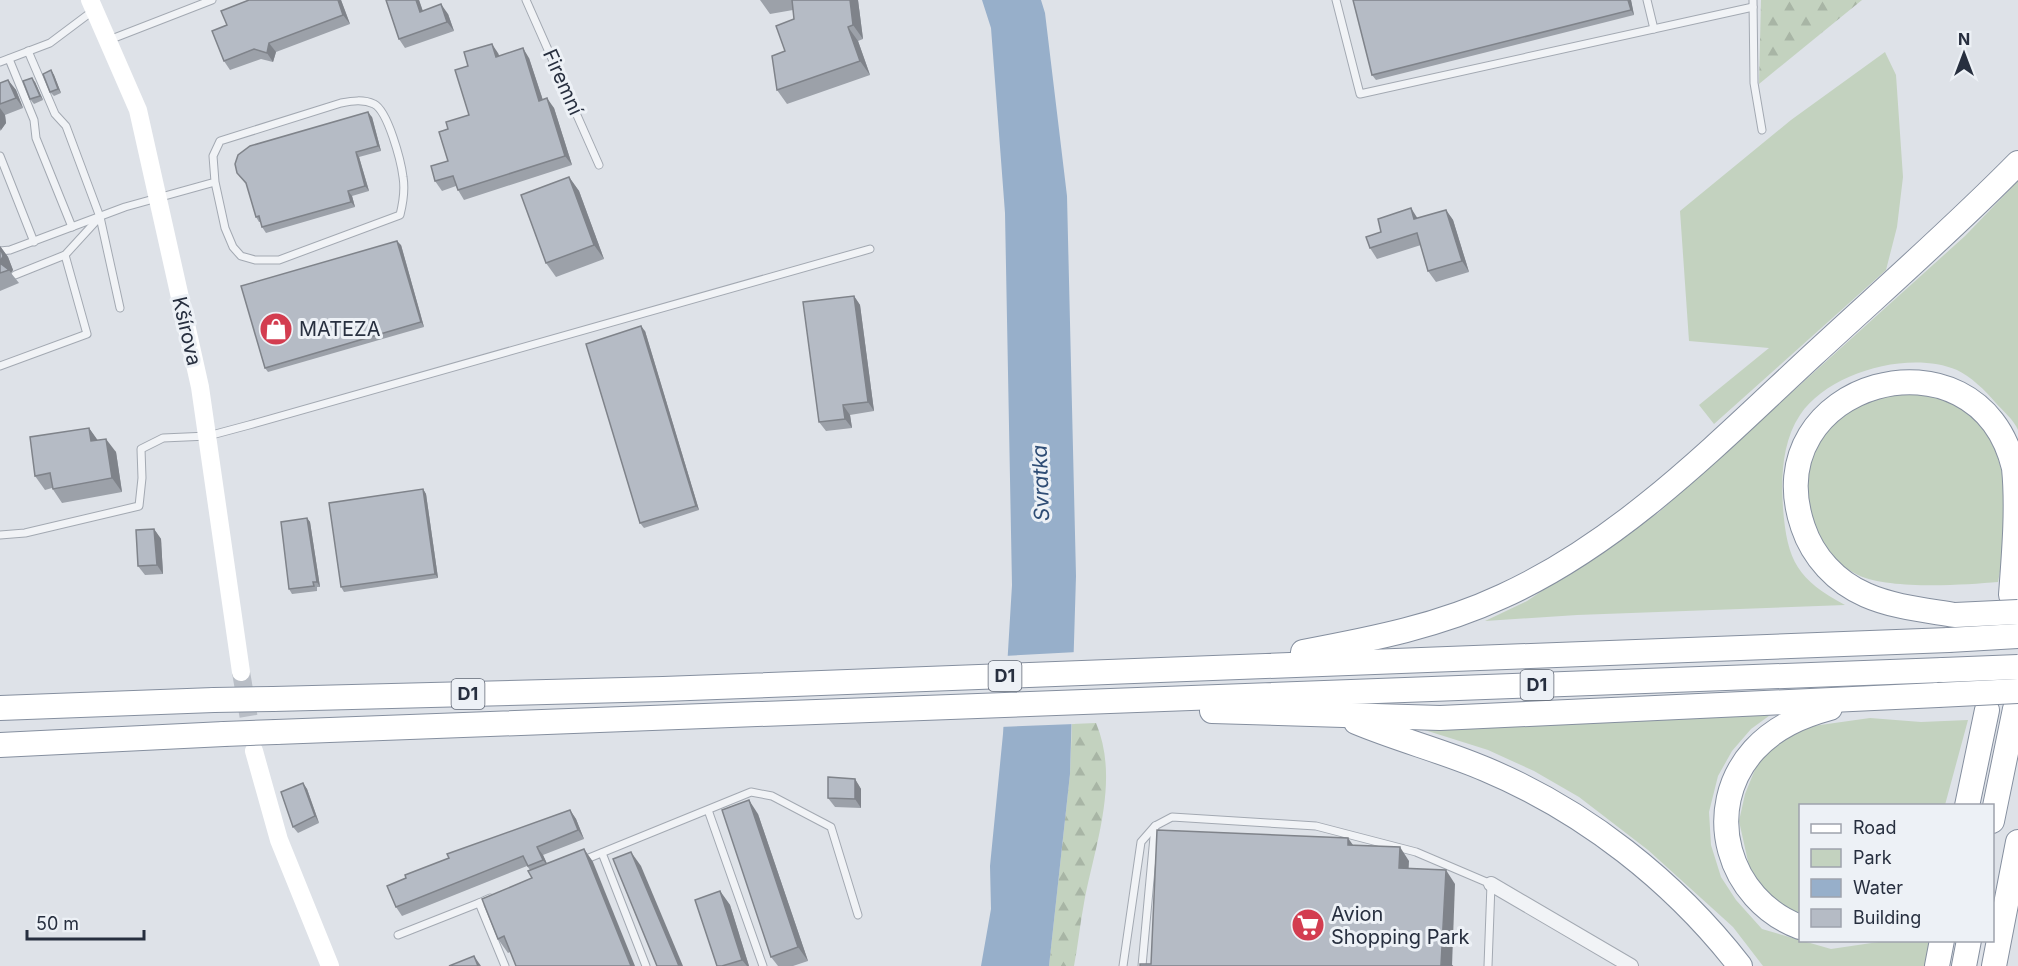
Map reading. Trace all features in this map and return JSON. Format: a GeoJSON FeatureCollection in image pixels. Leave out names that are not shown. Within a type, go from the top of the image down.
{"type":"FeatureCollection","features":[{"type":"Feature","properties":{"kind":"highway"},"geometry":{"type":"LineString","coordinates":[[1224,667],[1376,638],[1462,614],[1505,595],[1590,547],[1644,506],[1756,408],[2018,163]]}},
{"type":"Feature","properties":{"kind":"highway"},"geometry":{"type":"LineString","coordinates":[[1954,615],[1887,602],[1858,591],[1829,570],[1806,535],[1797,505],[1797,489],[1800,462],[1807,442],[1830,411],[1869,387],[1910,381],[1938,385],[1975,404],[2000,432],[2007,447],[2017,484],[2014,604]]}},
{"type":"Feature","properties":{"kind":"highway"},"geometry":{"type":"LineString","coordinates":[[2014,604],[2018,561]]}},
{"type":"Feature","properties":{"kind":"highway"},"geometry":{"type":"LineString","coordinates":[[1791,645],[2014,604]]}},
{"type":"Feature","properties":{"kind":"highway","name":"D1"},"geometry":{"type":"LineString","coordinates":[[0,708],[879,681],[2018,636]]}},
{"type":"Feature","properties":{"kind":"highway","name":"D1"},"geometry":{"type":"LineString","coordinates":[[0,745],[224,734],[2018,667]]}},
{"type":"Feature","properties":{"kind":"highway"},"geometry":{"type":"LineString","coordinates":[[1130,700],[1215,712],[1440,718],[1938,695],[2017,700],[1994,811]]}},
{"type":"Feature","properties":{"kind":"highway"},"geometry":{"type":"LineString","coordinates":[[1799,927],[1759,902],[1749,891],[1733,864],[1726,833],[1726,818],[1732,787],[1754,751],[1786,724],[1813,713],[1870,698]]}},
{"type":"Feature","properties":{"kind":"highway"},"geometry":{"type":"LineString","coordinates":[[1967,800],[1987,710]]}},
{"type":"Feature","properties":{"kind":"highway"},"geometry":{"type":"LineString","coordinates":[[1343,717],[1488,770],[1530,790],[1587,824],[1649,871],[1677,897],[1740,966]]}},
{"type":"Feature","properties":{"kind":"highway"},"geometry":{"type":"LineString","coordinates":[[1994,966],[2018,842]]}},
{"type":"Feature","properties":{"kind":"highway"},"geometry":{"type":"LineString","coordinates":[[1937,966],[1942,942]]}},
{"type":"Feature","properties":{"kind":"highway"},"geometry":{"type":"LineString","coordinates":[[1964,966],[1969,942]]}},
{"type":"Feature","properties":{"kind":"street","name":"Kšírova"},"geometry":{"type":"LineString","coordinates":[[93,5],[138,110],[200,387],[241,672]]}},
{"type":"Feature","properties":{"kind":"street"},"geometry":{"type":"LineString","coordinates":[[254,751],[279,840],[330,966]]}},
{"type":"Feature","properties":{"kind":"street"},"geometry":{"type":"LineString","coordinates":[[1491,884],[1631,966]]}},
{"type":"Feature","properties":{"kind":"lane"},"geometry":{"type":"LineString","coordinates":[[109,40],[212,0]]}},
{"type":"Feature","properties":{"kind":"lane","name":"Firemní"},"geometry":{"type":"LineString","coordinates":[[526,0],[598,165]]}},
{"type":"Feature","properties":{"kind":"lane"},"geometry":{"type":"LineString","coordinates":[[1336,0],[1360,94],[1654,29],[1753,3],[1754,83],[1762,130]]}},
{"type":"Feature","properties":{"kind":"lane"},"geometry":{"type":"LineString","coordinates":[[1647,0],[1654,29]]}},
{"type":"Feature","properties":{"kind":"lane"},"geometry":{"type":"LineString","coordinates":[[0,62],[50,43],[93,5]]}},
{"type":"Feature","properties":{"kind":"lane"},"geometry":{"type":"LineString","coordinates":[[28,51],[55,114],[66,126],[100,217],[120,308]]}},
{"type":"Feature","properties":{"kind":"lane"},"geometry":{"type":"LineString","coordinates":[[9,59],[34,120],[36,138],[72,227]]}},
{"type":"Feature","properties":{"kind":"lane"},"geometry":{"type":"LineString","coordinates":[[361,100],[376,105],[386,119],[404,178],[403,203],[400,215],[370,228],[279,260],[255,260],[241,256],[233,247],[225,228],[215,182],[213,156],[220,141],[341,103],[361,100]]}},
{"type":"Feature","properties":{"kind":"lane"},"geometry":{"type":"LineString","coordinates":[[0,156],[34,242]]}},
{"type":"Feature","properties":{"kind":"lane"},"geometry":{"type":"LineString","coordinates":[[0,251],[10,250],[100,217],[215,182]]}},
{"type":"Feature","properties":{"kind":"lane"},"geometry":{"type":"LineString","coordinates":[[15,275],[65,255],[100,217]]}},
{"type":"Feature","properties":{"kind":"lane"},"geometry":{"type":"LineString","coordinates":[[0,535],[25,533],[139,506],[142,478],[141,449],[163,438],[208,436],[870,249]]}},
{"type":"Feature","properties":{"kind":"lane"},"geometry":{"type":"LineString","coordinates":[[0,366],[87,334],[65,255]]}},
{"type":"Feature","properties":{"kind":"lane"},"geometry":{"type":"LineString","coordinates":[[571,865],[751,792],[772,796],[831,827],[858,915]]}},
{"type":"Feature","properties":{"kind":"lane"},"geometry":{"type":"LineString","coordinates":[[708,810],[763,966]]}},
{"type":"Feature","properties":{"kind":"lane"},"geometry":{"type":"LineString","coordinates":[[1123,966],[1141,842],[1155,826],[1172,818],[1316,826],[1416,852],[1491,884],[1488,966]]}},
{"type":"Feature","properties":{"kind":"lane"},"geometry":{"type":"LineString","coordinates":[[1142,966],[1155,826]]}},
{"type":"Feature","properties":{"kind":"lane"},"geometry":{"type":"LineString","coordinates":[[602,853],[646,966]]}},
{"type":"Feature","properties":{"kind":"lane"},"geometry":{"type":"LineString","coordinates":[[398,935],[500,894]]}},
{"type":"Feature","properties":{"kind":"lane"},"geometry":{"type":"LineString","coordinates":[[479,903],[506,966]]}},
{"type":"Feature","properties":{"kind":"green space"},"geometry":{"type":"Polygon","coordinates":[[[1761,0],[1862,0],[1759,84],[1761,0]]]}},
{"type":"Feature","properties":{"kind":"green space"},"geometry":{"type":"Polygon","coordinates":[[[1885,52],[1896,75],[1903,177],[1897,227],[1886,270],[1714,424],[1699,405],[1769,348],[1689,341],[1680,211],[1791,120],[1885,52]]]}},
{"type":"Feature","properties":{"kind":"green space"},"geometry":{"type":"Polygon","coordinates":[[[2018,181],[2018,430],[1987,393],[1967,376],[1938,364],[1916,363],[1894,364],[1871,369],[1830,387],[1813,400],[1800,415],[1789,437],[1784,460],[1782,496],[1785,526],[1792,555],[1798,567],[1816,587],[1845,605],[1577,615],[1485,621],[1527,601],[1658,513],[1965,236],[2018,181]]]}},
{"type":"Feature","properties":{"kind":"green space"},"geometry":{"type":"Polygon","coordinates":[[[1910,390],[1941,398],[1958,406],[1977,422],[1990,441],[1999,462],[2006,510],[1998,582],[1907,585],[1872,580],[1858,575],[1840,563],[1826,546],[1816,527],[1810,505],[1808,482],[1811,460],[1819,439],[1831,421],[1857,404],[1910,390]]]}},
{"type":"Feature","properties":{"kind":"green space"},"geometry":{"type":"Polygon","coordinates":[[[1773,713],[1751,729],[1732,751],[1718,776],[1709,812],[1711,845],[1721,877],[1736,900],[1762,929],[1799,940],[1799,942],[1831,949],[1878,942],[1931,942],[1926,966],[1763,966],[1733,927],[1648,850],[1579,797],[1534,771],[1488,750],[1412,726],[1773,713]]]}},
{"type":"Feature","properties":{"kind":"green space"},"geometry":{"type":"Polygon","coordinates":[[[1870,718],[1921,722],[1968,720],[1945,804],[1799,804],[1799,915],[1769,897],[1749,866],[1739,821],[1745,794],[1758,762],[1773,744],[1806,727],[1870,718]]]}},
{"type":"Feature","properties":{"kind":"green space"},"geometry":{"type":"Polygon","coordinates":[[[1096,723],[1103,745],[1106,790],[1074,966],[1049,966],[1070,774],[1072,724],[1096,723]]]}},
{"type":"Feature","properties":{"kind":"water","name":"Svratka"},"geometry":{"type":"Polygon","coordinates":[[[982,0],[1041,0],[1045,13],[1067,196],[1076,576],[1070,774],[1049,966],[981,966],[991,909],[990,866],[1003,734],[1012,585],[1005,213],[991,28],[982,0]]]}},
{"type":"Feature","properties":{"kind":"pier"},"geometry":{"type":"Polygon","coordinates":[[[1077,652],[1075,724],[1000,727],[1004,656],[1077,652]]]}},
{"type":"Feature","properties":{"kind":"building"},"geometry":{"type":"Polygon","coordinates":[[[249,0],[338,0],[343,15],[269,43],[267,53],[254,49],[224,61],[212,31],[227,25],[221,11],[249,0]]]}},
{"type":"Feature","properties":{"kind":"building"},"geometry":{"type":"Polygon","coordinates":[[[386,0],[416,0],[420,12],[441,4],[447,22],[399,39],[386,0]]]}},
{"type":"Feature","properties":{"kind":"building"},"geometry":{"type":"Polygon","coordinates":[[[792,0],[850,0],[853,25],[848,27],[860,61],[777,90],[772,56],[785,51],[776,26],[794,19],[792,0]]]}},
{"type":"Feature","properties":{"kind":"building"},"geometry":{"type":"Polygon","coordinates":[[[1353,0],[1628,0],[1631,10],[1372,75],[1353,0]]]}},
{"type":"Feature","properties":{"kind":"building"},"geometry":{"type":"Polygon","coordinates":[[[492,44],[496,57],[523,48],[539,101],[547,98],[565,156],[458,190],[453,176],[435,181],[431,166],[448,161],[439,132],[448,129],[446,122],[469,115],[455,70],[468,66],[464,52],[492,44]]]}},
{"type":"Feature","properties":{"kind":"building"},"geometry":{"type":"Polygon","coordinates":[[[51,70],[58,89],[50,92],[43,74],[51,70]]]}},
{"type":"Feature","properties":{"kind":"building"},"geometry":{"type":"Polygon","coordinates":[[[32,78],[40,96],[30,99],[23,81],[32,78]]]}},
{"type":"Feature","properties":{"kind":"building"},"geometry":{"type":"Polygon","coordinates":[[[8,80],[16,98],[0,104],[0,83],[8,80]]]}},
{"type":"Feature","properties":{"kind":"building"},"geometry":{"type":"Polygon","coordinates":[[[368,112],[378,146],[356,152],[365,186],[348,191],[351,202],[262,227],[259,216],[256,217],[246,183],[237,173],[235,164],[238,155],[250,146],[368,112]]]}},
{"type":"Feature","properties":{"kind":"building"},"geometry":{"type":"Polygon","coordinates":[[[569,177],[594,245],[546,263],[521,195],[569,177]]]}},
{"type":"Feature","properties":{"kind":"building"},"geometry":{"type":"Polygon","coordinates":[[[1411,208],[1414,219],[1446,210],[1462,261],[1428,271],[1417,233],[1370,248],[1366,237],[1381,232],[1378,219],[1411,208]]]}},
{"type":"Feature","properties":{"kind":"building"},"geometry":{"type":"Polygon","coordinates":[[[397,241],[421,322],[265,368],[241,286],[397,241]]]}},
{"type":"Feature","properties":{"kind":"building"},"geometry":{"type":"Polygon","coordinates":[[[0,263],[9,270],[0,273],[0,263]]]}},
{"type":"Feature","properties":{"kind":"building"},"geometry":{"type":"Polygon","coordinates":[[[854,296],[868,402],[843,405],[845,419],[819,422],[803,302],[854,296]]]}},
{"type":"Feature","properties":{"kind":"building"},"geometry":{"type":"Polygon","coordinates":[[[641,326],[696,506],[640,523],[586,344],[641,326]]]}},
{"type":"Feature","properties":{"kind":"building"},"geometry":{"type":"Polygon","coordinates":[[[89,428],[91,441],[106,439],[112,478],[53,489],[50,473],[35,476],[30,437],[89,428]]]}},
{"type":"Feature","properties":{"kind":"building"},"geometry":{"type":"Polygon","coordinates":[[[423,489],[435,574],[341,587],[329,503],[423,489]]]}},
{"type":"Feature","properties":{"kind":"building"},"geometry":{"type":"Polygon","coordinates":[[[307,518],[317,582],[313,582],[314,586],[289,589],[281,522],[307,518]]]}},
{"type":"Feature","properties":{"kind":"building"},"geometry":{"type":"Polygon","coordinates":[[[154,529],[157,565],[138,566],[136,530],[154,529]]]}},
{"type":"Feature","properties":{"kind":"building"},"geometry":{"type":"Polygon","coordinates":[[[828,777],[855,779],[855,799],[828,798],[828,777]]]}},
{"type":"Feature","properties":{"kind":"building"},"geometry":{"type":"Polygon","coordinates":[[[303,783],[315,816],[293,827],[281,792],[303,783]]]}},
{"type":"Feature","properties":{"kind":"building"},"geometry":{"type":"Polygon","coordinates":[[[749,800],[798,947],[771,957],[722,810],[749,800]]]}},
{"type":"Feature","properties":{"kind":"building"},"geometry":{"type":"Polygon","coordinates":[[[570,810],[578,830],[537,847],[543,860],[528,866],[523,856],[396,907],[387,886],[406,878],[405,875],[449,858],[447,854],[570,810]]]}},
{"type":"Feature","properties":{"kind":"building","name":"Avion Shopping Park"},"geometry":{"type":"Polygon","coordinates":[[[1157,830],[1348,838],[1348,845],[1400,847],[1399,868],[1446,870],[1441,965],[1453,966],[1140,966],[1140,964],[1151,964],[1157,830]]]}},
{"type":"Feature","properties":{"kind":"building"},"geometry":{"type":"Polygon","coordinates":[[[584,849],[631,966],[516,966],[504,936],[498,939],[482,899],[532,878],[528,871],[584,849]]]}},
{"type":"Feature","properties":{"kind":"building"},"geometry":{"type":"Polygon","coordinates":[[[631,852],[679,966],[657,966],[613,859],[631,852]]]}},
{"type":"Feature","properties":{"kind":"building"},"geometry":{"type":"Polygon","coordinates":[[[720,891],[742,960],[717,966],[695,900],[720,891]]]}},
{"type":"Feature","properties":{"kind":"building"},"geometry":{"type":"Polygon","coordinates":[[[474,956],[478,966],[449,966],[474,956]]]}},
{"type":"Feature","properties":{"kind":"tunnel"},"geometry":{"type":"LineString","coordinates":[[241,672],[253,743]]}},
{"type":"Feature","properties":{"kind":"place","name":"MATEZA"},"geometry":{"type":"Point","coordinates":[276,329]}},
{"type":"Feature","properties":{"kind":"place","name":"Avion Shopping Park"},"geometry":{"type":"Point","coordinates":[1308,925]}}]}
